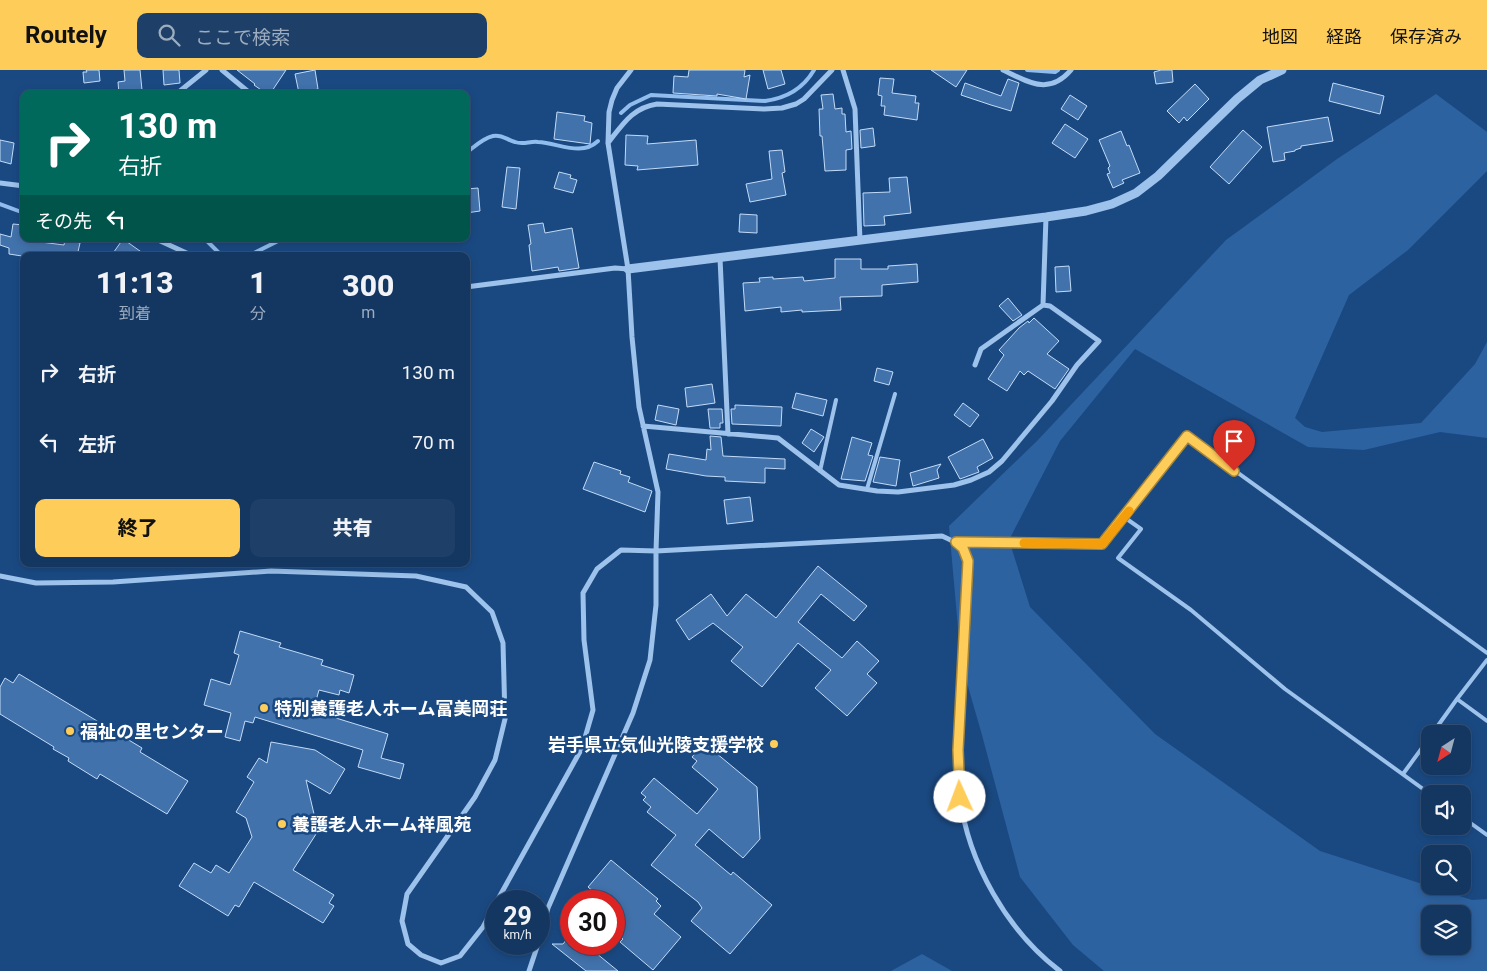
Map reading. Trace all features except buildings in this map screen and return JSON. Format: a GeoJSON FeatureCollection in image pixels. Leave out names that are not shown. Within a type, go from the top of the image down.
{"type":"FeatureCollection","features":[{"type":"Feature","properties":{"kind":"street"},"geometry":{"type":"LineString","coordinates":[[181,90],[206,70]]}},
{"type":"Feature","properties":{"kind":"street"},"geometry":{"type":"LineString","coordinates":[[222,70],[246,90]]}},
{"type":"Feature","properties":{"kind":"street"},"geometry":{"type":"LineString","coordinates":[[550,903],[632,713],[650,660],[656,605],[658,492],[639,407],[628,269],[608,143],[609,112],[612,100],[617,88],[632,70]]}},
{"type":"Feature","properties":{"kind":"street"},"geometry":{"type":"LineString","coordinates":[[608,143],[629,117],[646,106],[657,104],[764,109],[782,108],[796,104],[804,98],[832,70]]}},
{"type":"Feature","properties":{"kind":"street"},"geometry":{"type":"LineString","coordinates":[[843,70],[855,109],[860,241]]}},
{"type":"Feature","properties":{"kind":"street"},"geometry":{"type":"LineString","coordinates":[[1003,70],[1031,84],[1041,86],[1049,85],[1061,79],[1071,70]]}},
{"type":"Feature","properties":{"kind":"street"},"geometry":{"type":"LineString","coordinates":[[470,286],[615,268],[628,269],[860,241],[1095,209],[1112,204],[1136,193],[1158,176],[1237,99],[1260,80],[1282,70]]}},
{"type":"Feature","properties":{"kind":"street"},"geometry":{"type":"LineString","coordinates":[[0,183],[20,186]]}},
{"type":"Feature","properties":{"kind":"street"},"geometry":{"type":"LineString","coordinates":[[1043,305],[1046,217]]}},
{"type":"Feature","properties":{"kind":"street"},"geometry":{"type":"LineString","coordinates":[[163,242],[184,252]]}},
{"type":"Feature","properties":{"kind":"street"},"geometry":{"type":"LineString","coordinates":[[720,258],[728,434]]}},
{"type":"Feature","properties":{"kind":"street"},"geometry":{"type":"LineString","coordinates":[[643,426],[778,438],[838,485],[867,490],[898,492],[954,485],[989,472],[1002,461],[1052,401],[1077,365],[1099,341],[1050,306],[1043,305],[981,349],[975,365]]}},
{"type":"Feature","properties":{"kind":"street"},"geometry":{"type":"LineString","coordinates":[[504,890],[582,748],[593,710],[584,640],[583,593],[597,569],[621,550],[656,551],[942,536],[956,542],[963,548],[968,561],[958,750],[960,797],[968,833],[984,876],[1004,911],[1023,936],[1060,971]]}},
{"type":"Feature","properties":{"kind":"street"},"geometry":{"type":"LineString","coordinates":[[956,542],[1048,543]]}},
{"type":"Feature","properties":{"kind":"street"},"geometry":{"type":"LineString","coordinates":[[0,576],[36,583],[113,582],[272,572],[416,576],[466,587],[492,612],[503,643],[505,719],[496,760],[475,797],[407,894],[402,921],[408,944],[421,955],[441,963],[460,956],[485,923]]}},
{"type":"Feature","properties":{"kind":"street"},"geometry":{"type":"LineString","coordinates":[[529,971],[534,955]]}},
{"type":"Feature","properties":{"kind":"lane"},"geometry":{"type":"LineString","coordinates":[[867,490],[894,394]]}},
{"type":"Feature","properties":{"kind":"lane"},"geometry":{"type":"LineString","coordinates":[[820,471],[836,400]]}},
{"type":"Feature","properties":{"kind":"lane"},"geometry":{"type":"LineString","coordinates":[[1048,543],[1102,544],[1187,436],[1487,653]]}},
{"type":"Feature","properties":{"kind":"lane"},"geometry":{"type":"LineString","coordinates":[[1124,516],[1141,529],[1118,558],[1191,610],[1285,689],[1421,787]]}},
{"type":"Feature","properties":{"kind":"lane"},"geometry":{"type":"LineString","coordinates":[[1439,725],[1487,660]]}},
{"type":"Feature","properties":{"kind":"lane"},"geometry":{"type":"LineString","coordinates":[[1458,699],[1487,721]]}},
{"type":"Feature","properties":{"kind":"lane"},"geometry":{"type":"LineString","coordinates":[[1403,774],[1421,749]]}},
{"type":"Feature","properties":{"kind":"lane"},"geometry":{"type":"LineString","coordinates":[[1471,823],[1487,835]]}},
{"type":"Feature","properties":{"kind":"shaded area"},"geometry":{"type":"Polygon","coordinates":[[[1436,94],[1487,132],[1487,171],[1408,250],[1349,295],[1295,418],[1305,427],[1322,432],[1421,423],[1475,364],[1487,342],[1487,438],[1440,432],[1364,450],[1308,447],[1135,349],[1060,441],[1009,540],[1030,607],[1155,734],[1320,851],[1421,884],[1421,895],[1456,895],[1472,900],[1487,899],[1487,971],[1104,971],[1073,945],[1020,877],[961,662],[949,526],[1037,441],[1226,240],[1337,159],[1436,94]]]}},
{"type":"Feature","properties":{"kind":"shaded area"},"geometry":{"type":"Polygon","coordinates":[[[922,954],[952,971],[891,971],[922,954]]]}},
{"type":"Feature","properties":{"kind":"waterway"},"geometry":{"type":"LineString","coordinates":[[621,113],[630,105],[651,95],[773,100],[794,91],[810,77],[814,70]]}},
{"type":"Feature","properties":{"kind":"waterway"},"geometry":{"type":"LineString","coordinates":[[1027,70],[1055,72],[1058,70]]}},
{"type":"Feature","properties":{"kind":"waterway"},"geometry":{"type":"LineString","coordinates":[[470,150],[489,137],[496,136],[502,136],[518,143],[538,142],[577,149],[591,146],[598,141]]}},
{"type":"Feature","properties":{"kind":"waterway"},"geometry":{"type":"LineString","coordinates":[[0,204],[20,212]]}},
{"type":"Feature","properties":{"kind":"waterway"},"geometry":{"type":"LineString","coordinates":[[208,242],[218,252]]}},
{"type":"Feature","properties":{"kind":"waterway"},"geometry":{"type":"LineString","coordinates":[[256,252],[276,242]]}},
{"type":"Feature","properties":{"kind":"slow traffic"},"geometry":{"type":"LineString","coordinates":[[1024,543],[1102,544],[1129,511]]}},
{"type":"Feature","properties":{"kind":"place","name":"特別養護老人ホーム富美岡荘"},"geometry":{"type":"Point","coordinates":[264,708]}},
{"type":"Feature","properties":{"kind":"place","name":"福祉の里センター"},"geometry":{"type":"Point","coordinates":[70,731]}},
{"type":"Feature","properties":{"kind":"place","name":"岩手県立気仙光陵支援学校"},"geometry":{"type":"Point","coordinates":[774,744]}},
{"type":"Feature","properties":{"kind":"place","name":"養護老人ホーム祥風苑"},"geometry":{"type":"Point","coordinates":[282,824]}},
{"type":"Feature","properties":{"kind":"route"},"geometry":{"type":"LineString","coordinates":[[960,797],[958,750],[968,561],[963,548],[956,542],[1102,544],[1187,436],[1234,471]]}}]}
